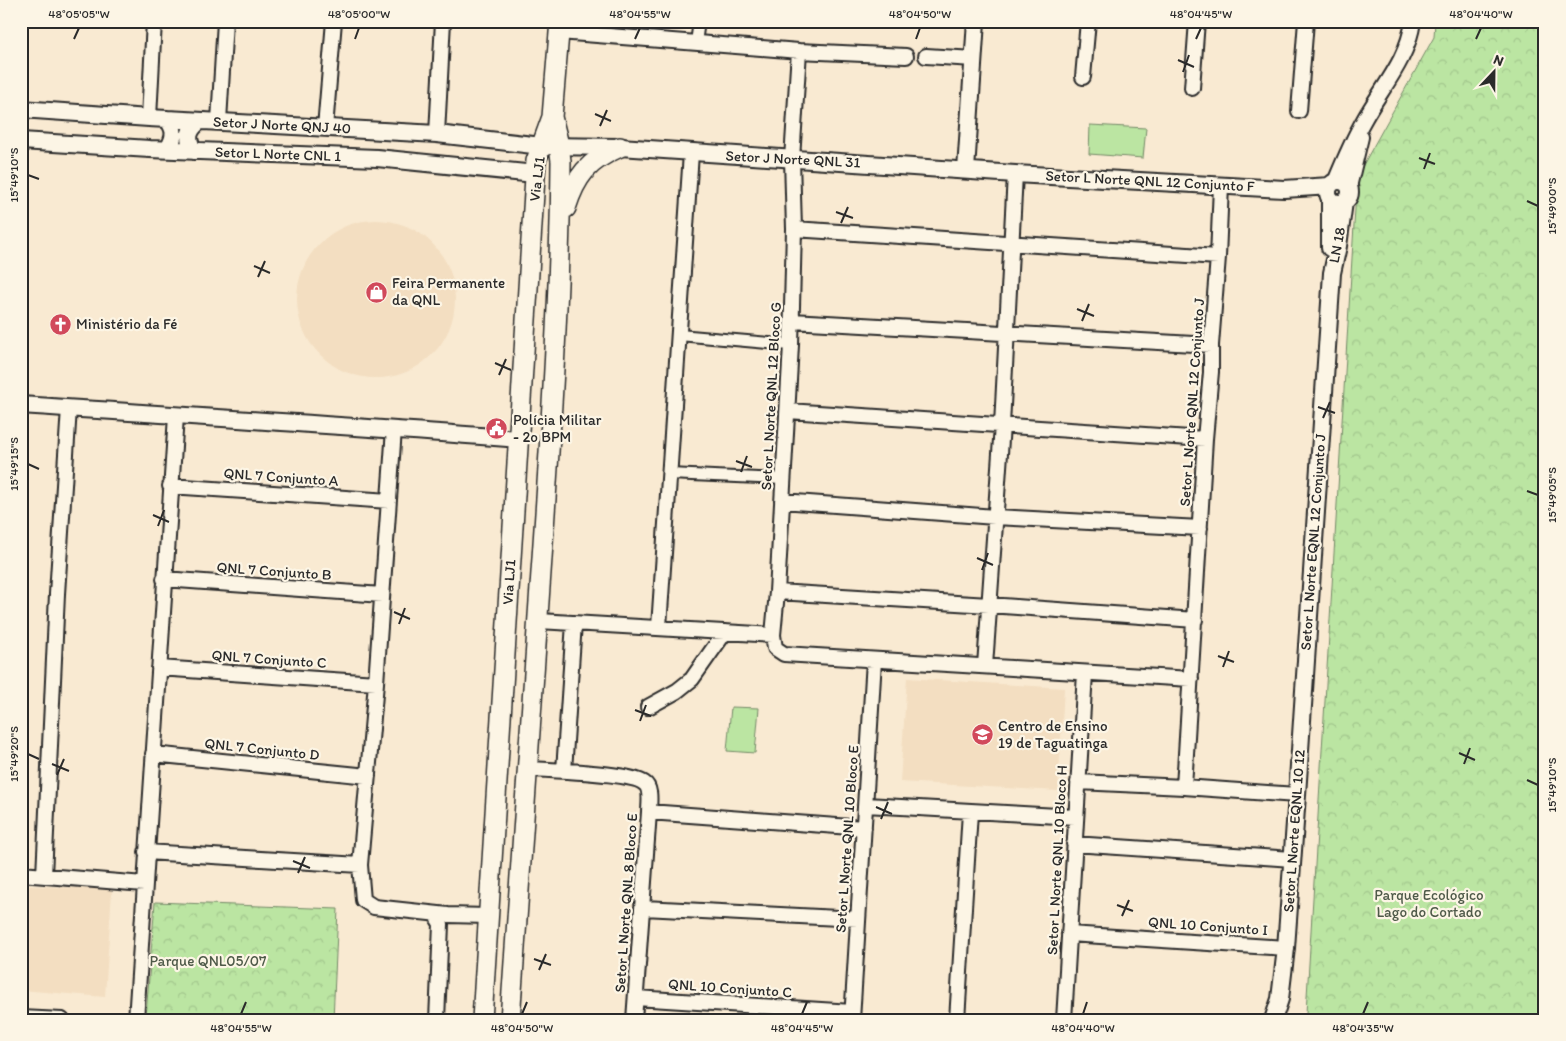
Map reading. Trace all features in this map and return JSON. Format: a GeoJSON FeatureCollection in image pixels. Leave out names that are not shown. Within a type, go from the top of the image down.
{"type":"FeatureCollection","features":[{"type":"Feature","properties":{"kind":"main road"},"geometry":{"type":"LineString","coordinates":[[551,146],[559,27]]}},
{"type":"Feature","properties":{"kind":"main road","name":"Via LJ1"},"geometry":{"type":"LineString","coordinates":[[482,1020],[536,161],[551,146],[561,161],[561,224],[557,327],[510,1020]]}},
{"type":"Feature","properties":{"kind":"main road"},"geometry":{"type":"LineString","coordinates":[[561,224],[577,179],[597,159],[620,148]]}},
{"type":"Feature","properties":{"kind":"main road"},"geometry":{"type":"LineString","coordinates":[[526,324],[528,318],[536,316],[544,318],[557,327]]}},
{"type":"Feature","properties":{"kind":"main road"},"geometry":{"type":"LineString","coordinates":[[510,566],[514,572],[530,578],[541,570]]}},
{"type":"Feature","properties":{"kind":"main road"},"geometry":{"type":"LineString","coordinates":[[495,816],[498,823],[506,826],[522,822]]}},
{"type":"Feature","properties":{"kind":"main road"},"geometry":{"type":"LineString","coordinates":[[492,851],[498,846],[506,847],[514,852],[520,862]]}},
{"type":"Feature","properties":{"kind":"street"},"geometry":{"type":"LineString","coordinates":[[149,118],[154,21]]}},
{"type":"Feature","properties":{"kind":"street"},"geometry":{"type":"LineString","coordinates":[[219,121],[225,21]]}},
{"type":"Feature","properties":{"kind":"street"},"geometry":{"type":"LineString","coordinates":[[325,128],[334,21]]}},
{"type":"Feature","properties":{"kind":"street"},"geometry":{"type":"LineString","coordinates":[[443,21],[444,134],[456,142],[458,147],[456,158],[451,165]]}},
{"type":"Feature","properties":{"kind":"street"},"geometry":{"type":"LineString","coordinates":[[696,43],[699,21]]}},
{"type":"Feature","properties":{"kind":"street"},"geometry":{"type":"LineString","coordinates":[[966,170],[976,21]]}},
{"type":"Feature","properties":{"kind":"street"},"geometry":{"type":"LineString","coordinates":[[1083,77],[1088,21]]}},
{"type":"Feature","properties":{"kind":"street"},"geometry":{"type":"LineString","coordinates":[[1192,88],[1197,21]]}},
{"type":"Feature","properties":{"kind":"street"},"geometry":{"type":"LineString","coordinates":[[1299,111],[1306,21]]}},
{"type":"Feature","properties":{"kind":"street"},"geometry":{"type":"LineString","coordinates":[[1336,192],[1366,117],[1395,72],[1406,49],[1413,21]]}},
{"type":"Feature","properties":{"kind":"street"},"geometry":{"type":"LineString","coordinates":[[559,27],[696,43],[906,56]]}},
{"type":"Feature","properties":{"kind":"street","name":"Setor L Norte QNL 12 Bloco G"},"geometry":{"type":"LineString","coordinates":[[773,640],[791,345],[794,229],[792,159],[799,50]]}},
{"type":"Feature","properties":{"kind":"street"},"geometry":{"type":"LineString","coordinates":[[926,56],[974,59]]}},
{"type":"Feature","properties":{"kind":"street","name":"Setor J Norte QNJ 40"},"geometry":{"type":"LineString","coordinates":[[21,109],[444,134],[551,146],[620,148]]}},
{"type":"Feature","properties":{"kind":"street"},"geometry":{"type":"LineString","coordinates":[[167,119],[174,130],[168,150]]}},
{"type":"Feature","properties":{"kind":"street"},"geometry":{"type":"LineString","coordinates":[[194,151],[190,144],[189,135],[193,126],[200,121]]}},
{"type":"Feature","properties":{"kind":"street","name":"Setor L Norte CNL 1"},"geometry":{"type":"LineString","coordinates":[[21,141],[168,150],[377,158],[535,174]]}},
{"type":"Feature","properties":{"kind":"street","name":"Setor J Norte QNL 31"},"geometry":{"type":"LineString","coordinates":[[620,148],[1015,174]]}},
{"type":"Feature","properties":{"kind":"street"},"geometry":{"type":"LineString","coordinates":[[658,627],[692,153]]}},
{"type":"Feature","properties":{"kind":"street"},"geometry":{"type":"LineString","coordinates":[[985,666],[1002,425],[1015,174]]}},
{"type":"Feature","properties":{"kind":"street","name":"Setor L Norte QNL 12 Conjunto F"},"geometry":{"type":"LineString","coordinates":[[1015,174],[1336,192]]}},
{"type":"Feature","properties":{"kind":"street","name":"Setor L Norte QNL 12 Conjunto J"},"geometry":{"type":"LineString","coordinates":[[1184,787],[1221,186]]}},
{"type":"Feature","properties":{"kind":"street","name":"LN 18"},"geometry":{"type":"LineString","coordinates":[[1332,273],[1330,253],[1336,192]]}},
{"type":"Feature","properties":{"kind":"street"},"geometry":{"type":"LineString","coordinates":[[794,229],[1218,256]]}},
{"type":"Feature","properties":{"kind":"street","name":"Setor L Norte EQNL 12 Conjunto J"},"geometry":{"type":"LineString","coordinates":[[1306,663],[1332,273]]}},
{"type":"Feature","properties":{"kind":"street"},"geometry":{"type":"LineString","coordinates":[[792,321],[1211,345]]}},
{"type":"Feature","properties":{"kind":"street"},"geometry":{"type":"LineString","coordinates":[[680,335],[791,345]]}},
{"type":"Feature","properties":{"kind":"street"},"geometry":{"type":"LineString","coordinates":[[21,405],[519,439]]}},
{"type":"Feature","properties":{"kind":"street"},"geometry":{"type":"LineString","coordinates":[[44,876],[69,408]]}},
{"type":"Feature","properties":{"kind":"street"},"geometry":{"type":"LineString","coordinates":[[788,411],[1205,439]]}},
{"type":"Feature","properties":{"kind":"street"},"geometry":{"type":"LineString","coordinates":[[136,1020],[176,416]]}},
{"type":"Feature","properties":{"kind":"street"},"geometry":{"type":"LineString","coordinates":[[394,429],[376,683],[360,865],[361,891],[363,900],[374,908],[441,918],[488,916]]}},
{"type":"Feature","properties":{"kind":"street"},"geometry":{"type":"LineString","coordinates":[[669,474],[784,479]]}},
{"type":"Feature","properties":{"kind":"street","name":"QNL 7 Conjunto A"},"geometry":{"type":"LineString","coordinates":[[170,486],[389,501]]}},
{"type":"Feature","properties":{"kind":"street"},"geometry":{"type":"LineString","coordinates":[[782,501],[996,517],[1200,528]]}},
{"type":"Feature","properties":{"kind":"street","name":"QNL 7 Conjunto B"},"geometry":{"type":"LineString","coordinates":[[164,578],[382,595]]}},
{"type":"Feature","properties":{"kind":"street"},"geometry":{"type":"LineString","coordinates":[[777,592],[1195,620]]}},
{"type":"Feature","properties":{"kind":"street"},"geometry":{"type":"LineString","coordinates":[[538,621],[725,632],[773,640],[775,648],[784,654],[1190,679]]}},
{"type":"Feature","properties":{"kind":"street"},"geometry":{"type":"LineString","coordinates":[[528,769],[564,772],[574,623]]}},
{"type":"Feature","properties":{"kind":"street"},"geometry":{"type":"LineString","coordinates":[[648,707],[677,691],[692,680],[725,632]]}},
{"type":"Feature","properties":{"kind":"street","name":"Setor L Norte QNL 10 Bloco E"},"geometry":{"type":"LineString","coordinates":[[852,1016],[874,660]]}},
{"type":"Feature","properties":{"kind":"street","name":"Setor L Norte EQNL 10 12"},"geometry":{"type":"LineString","coordinates":[[1280,999],[1286,948],[1306,663]]}},
{"type":"Feature","properties":{"kind":"street","name":"QNL 7 Conjunto C"},"geometry":{"type":"LineString","coordinates":[[159,668],[376,683]]}},
{"type":"Feature","properties":{"kind":"street","name":"Setor L Norte QNL 10 Bloco H"},"geometry":{"type":"LineString","coordinates":[[1064,1020],[1085,673]]}},
{"type":"Feature","properties":{"kind":"street","name":"QNL 7 Conjunto D"},"geometry":{"type":"LineString","coordinates":[[153,754],[368,776]]}},
{"type":"Feature","properties":{"kind":"street","name":"Setor L Norte QNL 8 Bloco E"},"geometry":{"type":"LineString","coordinates":[[564,772],[626,776],[644,783],[648,788],[649,812],[644,908],[634,1020]]}},
{"type":"Feature","properties":{"kind":"street"},"geometry":{"type":"LineString","coordinates":[[1078,782],[1297,795]]}},
{"type":"Feature","properties":{"kind":"street"},"geometry":{"type":"LineString","coordinates":[[866,805],[1076,817]]}},
{"type":"Feature","properties":{"kind":"street"},"geometry":{"type":"LineString","coordinates":[[649,812],[864,828]]}},
{"type":"Feature","properties":{"kind":"street"},"geometry":{"type":"LineString","coordinates":[[958,1020],[970,812]]}},
{"type":"Feature","properties":{"kind":"street"},"geometry":{"type":"LineString","coordinates":[[1074,844],[1292,859]]}},
{"type":"Feature","properties":{"kind":"street"},"geometry":{"type":"LineString","coordinates":[[146,852],[360,865]]}},
{"type":"Feature","properties":{"kind":"street"},"geometry":{"type":"LineString","coordinates":[[21,874],[144,884]]}},
{"type":"Feature","properties":{"kind":"street"},"geometry":{"type":"LineString","coordinates":[[644,908],[858,919]]}},
{"type":"Feature","properties":{"kind":"street"},"geometry":{"type":"LineString","coordinates":[[437,1020],[441,918]]}},
{"type":"Feature","properties":{"kind":"street","name":"QNL 10 Conjunto I"},"geometry":{"type":"LineString","coordinates":[[1069,934],[1286,948]]}},
{"type":"Feature","properties":{"kind":"street","name":"QNL 10 Conjunto C"},"geometry":{"type":"LineString","coordinates":[[636,998],[852,1016]]}},
{"type":"Feature","properties":{"kind":"street"},"geometry":{"type":"LineString","coordinates":[[1273,1020],[1280,999]]}},
{"type":"Feature","properties":{"kind":"street"},"geometry":{"type":"LineString","coordinates":[[1280,999],[1282,1020]]}},
{"type":"Feature","properties":{"kind":"street"},"geometry":{"type":"LineString","coordinates":[[24,1019],[62,1020]]}},
{"type":"Feature","properties":{"kind":"shaded area","name":"Feira Permanente da QNL"},"geometry":{"type":"Polygon","coordinates":[[[384,220],[399,223],[413,229],[432,243],[442,255],[452,276],[455,299],[452,322],[442,343],[432,355],[420,365],[399,375],[384,378],[368,378],[353,375],[332,365],[310,343],[298,314],[297,291],[300,276],[310,255],[332,233],[361,221],[384,220]]]}},
{"type":"Feature","properties":{"kind":"shaded area","name":"Centro de Ensino 19 de Taguatinga"},"geometry":{"type":"Polygon","coordinates":[[[907,678],[1064,688],[1058,791],[900,782],[907,678]]]}},
{"type":"Feature","properties":{"kind":"shaded area"},"geometry":{"type":"Polygon","coordinates":[[[21,885],[112,890],[105,997],[21,990],[21,885]]]}},
{"type":"Feature","properties":{"kind":"green space","name":"Parque Ecológico Lago do Cortado"},"geometry":{"type":"Polygon","coordinates":[[[1435,21],[1545,21],[1545,1020],[1309,1020],[1306,1013],[1357,176],[1434,37],[1435,21]]]}},
{"type":"Feature","properties":{"kind":"green space"},"geometry":{"type":"Polygon","coordinates":[[[1090,125],[1146,128],[1143,158],[1089,154],[1090,125]]]}},
{"type":"Feature","properties":{"kind":"green space"},"geometry":{"type":"Polygon","coordinates":[[[731,707],[759,708],[755,753],[727,751],[731,707]]]}},
{"type":"Feature","properties":{"kind":"green space","name":"Parque QNL05/07"},"geometry":{"type":"Polygon","coordinates":[[[155,902],[338,909],[333,1020],[216,1020],[146,1015],[155,902]]]}},
{"type":"Feature","properties":{"kind":"place","name":"Feira Permanente da QNL"},"geometry":{"type":"Point","coordinates":[376,292]}},
{"type":"Feature","properties":{"kind":"place","name":"Ministério da Fé"},"geometry":{"type":"Point","coordinates":[60,324]}},
{"type":"Feature","properties":{"kind":"place","name":"Polícia Militar - 2o BPM"},"geometry":{"type":"Point","coordinates":[497,429]}},
{"type":"Feature","properties":{"kind":"place","name":"Centro de Ensino 19 de Taguatinga"},"geometry":{"type":"Point","coordinates":[982,735]}}]}
